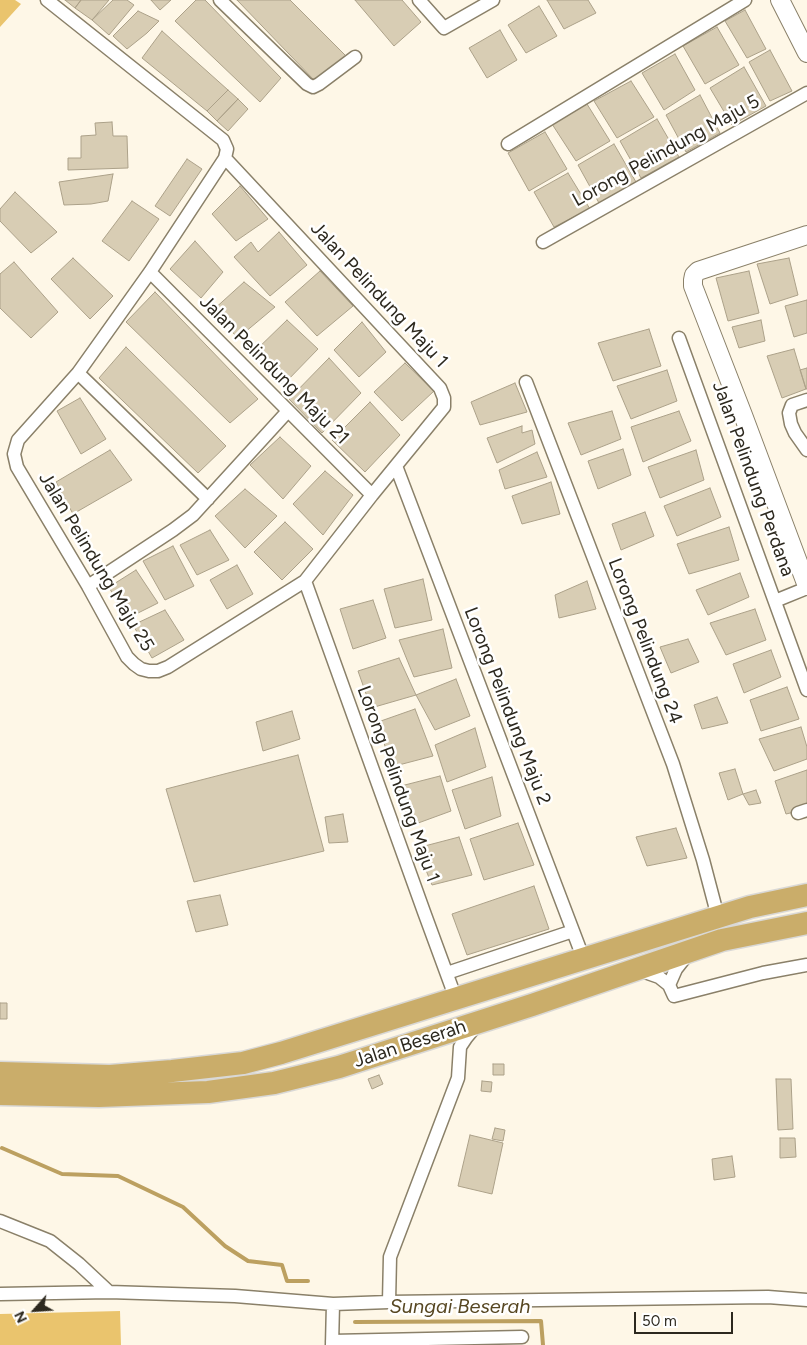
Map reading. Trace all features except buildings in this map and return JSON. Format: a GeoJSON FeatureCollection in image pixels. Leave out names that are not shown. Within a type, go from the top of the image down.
{"type":"FeatureCollection","features":[{"type":"Feature","properties":{"kind":"highway","name":"Jalan Beserah"},"geometry":{"type":"LineString","coordinates":[[1,1092],[110,1076],[243,1063],[422,1010],[750,907],[807,895]]}},
{"type":"Feature","properties":{"kind":"highway","name":"Jalan Beserah"},"geometry":{"type":"LineString","coordinates":[[1,1092],[98,1096],[208,1092],[274,1083],[339,1067],[532,1005],[722,940],[807,922]]}},
{"type":"Feature","properties":{"kind":"highway"},"geometry":{"type":"LineString","coordinates":[[422,1010],[432,1037]]}},
{"type":"Feature","properties":{"kind":"street"},"geometry":{"type":"LineString","coordinates":[[47,0],[223,140],[227,148],[225,158],[150,272],[78,373],[208,498]]}},
{"type":"Feature","properties":{"kind":"street"},"geometry":{"type":"LineString","coordinates":[[220,0],[307,84],[313,87],[355,57]]}},
{"type":"Feature","properties":{"kind":"street"},"geometry":{"type":"LineString","coordinates":[[419,0],[444,28],[493,0]]}},
{"type":"Feature","properties":{"kind":"street"},"geometry":{"type":"LineString","coordinates":[[508,144],[745,0]]}},
{"type":"Feature","properties":{"kind":"street"},"geometry":{"type":"LineString","coordinates":[[780,0],[807,53]]}},
{"type":"Feature","properties":{"kind":"street","name":"Lorong Pelindung Maju 5"},"geometry":{"type":"LineString","coordinates":[[543,242],[807,93]]}},
{"type":"Feature","properties":{"kind":"street","name":"Jalan Pelindung Maju 1"},"geometry":{"type":"LineString","coordinates":[[225,158],[440,388],[444,398],[444,407],[396,466]]}},
{"type":"Feature","properties":{"kind":"street","name":"Jalan Pelindung Perdana"},"geometry":{"type":"LineString","coordinates":[[807,235],[698,271],[694,275],[693,280],[693,286],[807,587]]}},
{"type":"Feature","properties":{"kind":"street","name":"Jalan Pelindung Maju 21"},"geometry":{"type":"LineString","coordinates":[[150,272],[372,494]]}},
{"type":"Feature","properties":{"kind":"street","name":"Jalan Pelindung Perdana"},"geometry":{"type":"LineString","coordinates":[[679,338],[807,690]]}},
{"type":"Feature","properties":{"kind":"street","name":"Jalan Pelindung Maju 25"},"geometry":{"type":"LineString","coordinates":[[78,373],[18,440],[14,454],[17,467],[88,586],[127,657],[141,670],[149,671],[168,668],[305,581],[396,466]]}},
{"type":"Feature","properties":{"kind":"street","name":"Lorong Pelindung 24"},"geometry":{"type":"LineString","coordinates":[[526,382],[673,764],[704,860],[718,917]]}},
{"type":"Feature","properties":{"kind":"street"},"geometry":{"type":"LineString","coordinates":[[807,400],[792,405],[789,413],[795,434],[807,450]]}},
{"type":"Feature","properties":{"kind":"street"},"geometry":{"type":"LineString","coordinates":[[88,586],[193,515],[288,411]]}},
{"type":"Feature","properties":{"kind":"street","name":"Lorong Pelindung Maju 2"},"geometry":{"type":"LineString","coordinates":[[396,466],[584,960]]}},
{"type":"Feature","properties":{"kind":"street","name":"Lorong Pelindung Maju 1"},"geometry":{"type":"LineString","coordinates":[[305,581],[456,999]]}},
{"type":"Feature","properties":{"kind":"street"},"geometry":{"type":"LineString","coordinates":[[774,601],[807,587]]}},
{"type":"Feature","properties":{"kind":"street"},"geometry":{"type":"LineString","coordinates":[[447,973],[573,931]]}},
{"type":"Feature","properties":{"kind":"street"},"geometry":{"type":"LineString","coordinates":[[669,985],[676,969],[692,950]]}},
{"type":"Feature","properties":{"kind":"street"},"geometry":{"type":"LineString","coordinates":[[636,969],[653,974],[669,985],[674,996],[763,973],[807,965]]}},
{"type":"Feature","properties":{"kind":"street"},"geometry":{"type":"LineString","coordinates":[[390,1302],[390,1257],[458,1078],[460,1047],[481,1021]]}},
{"type":"Feature","properties":{"kind":"street"},"geometry":{"type":"LineString","coordinates":[[403,1046],[436,1043],[460,1047]]}},
{"type":"Feature","properties":{"kind":"street"},"geometry":{"type":"LineString","coordinates":[[0,1221],[50,1241],[79,1264],[109,1292]]}},
{"type":"Feature","properties":{"kind":"street"},"geometry":{"type":"LineString","coordinates":[[0,1294],[109,1292],[235,1296],[333,1304],[768,1297],[807,1300]]}},
{"type":"Feature","properties":{"kind":"street"},"geometry":{"type":"LineString","coordinates":[[333,1304],[332,1343],[522,1336]]}},
{"type":"Feature","properties":{"kind":"shaded area"},"geometry":{"type":"Polygon","coordinates":[[[0,0],[15,0],[21,4],[0,27],[0,0]]]}},
{"type":"Feature","properties":{"kind":"shaded area"},"geometry":{"type":"Polygon","coordinates":[[[120,1311],[121,1345],[0,1345],[0,1314],[120,1311]]]}},
{"type":"Feature","properties":{"kind":"waterway","name":"Sungai Beserah"},"geometry":{"type":"LineString","coordinates":[[2,1148],[62,1174],[118,1176],[183,1207],[225,1246],[248,1261],[282,1265],[287,1281],[308,1281]]}},
{"type":"Feature","properties":{"kind":"waterway","name":"Sungai Beserah"},"geometry":{"type":"LineString","coordinates":[[355,1322],[541,1321],[543,1345]]}}]}
